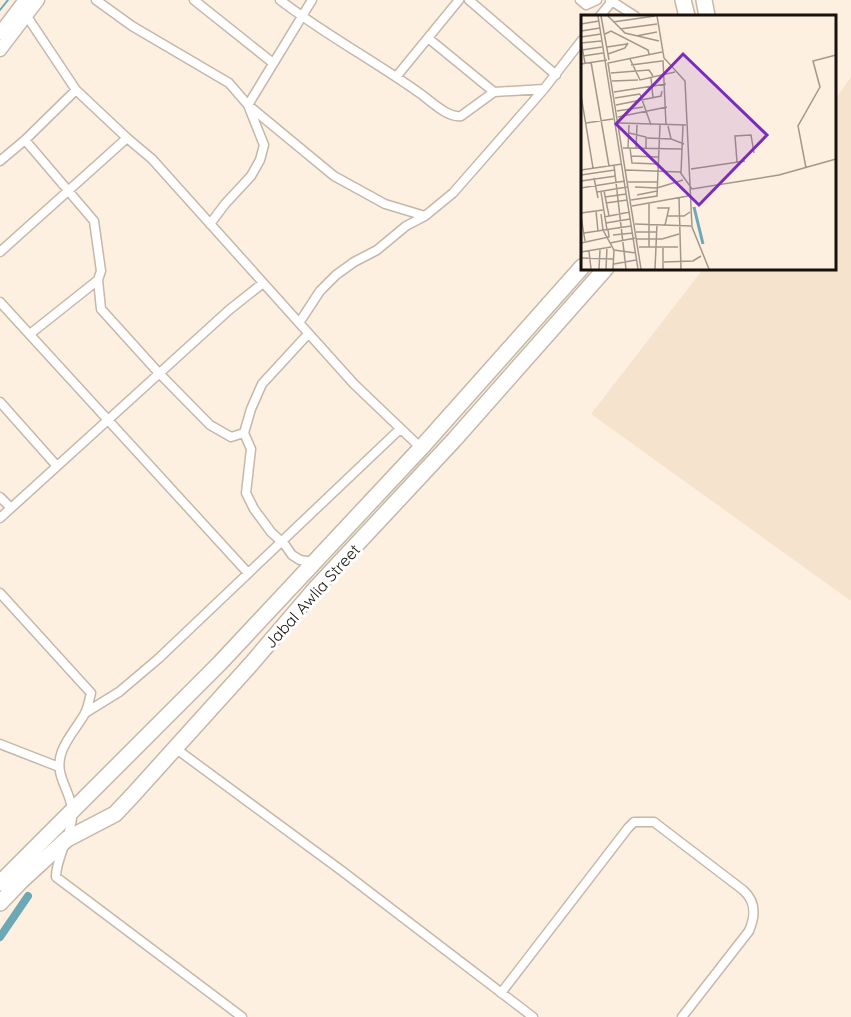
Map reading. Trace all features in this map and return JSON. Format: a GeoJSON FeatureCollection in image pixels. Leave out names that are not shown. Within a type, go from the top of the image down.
{"type":"FeatureCollection","features":[{"type":"Feature","properties":{"kind":"highway"},"geometry":{"type":"LineString","coordinates":[[683,0],[687,15]]}},
{"type":"Feature","properties":{"kind":"highway"},"geometry":{"type":"LineString","coordinates":[[704,0],[707,15]]}},
{"type":"Feature","properties":{"kind":"highway","name":"Jabal Awlia Street"},"geometry":{"type":"LineString","coordinates":[[0,883],[220,663],[420,448],[581,268]]}},
{"type":"Feature","properties":{"kind":"highway","name":"Jabal Awlia Street"},"geometry":{"type":"LineString","coordinates":[[0,903],[27,874],[67,839],[115,814],[315,589],[462,432],[604,270]]}},
{"type":"Feature","properties":{"kind":"street"},"geometry":{"type":"LineString","coordinates":[[0,33],[25,0]]}},
{"type":"Feature","properties":{"kind":"street"},"geometry":{"type":"LineString","coordinates":[[0,50],[38,0]]}},
{"type":"Feature","properties":{"kind":"street"},"geometry":{"type":"LineString","coordinates":[[96,0],[132,26],[221,78],[233,87],[248,105],[334,176],[385,204],[425,216]]}},
{"type":"Feature","properties":{"kind":"street"},"geometry":{"type":"LineString","coordinates":[[194,0],[273,63]]}},
{"type":"Feature","properties":{"kind":"street"},"geometry":{"type":"LineString","coordinates":[[280,0],[456,117],[461,116],[494,92],[544,89]]}},
{"type":"Feature","properties":{"kind":"street"},"geometry":{"type":"LineString","coordinates":[[248,105],[312,0]]}},
{"type":"Feature","properties":{"kind":"street"},"geometry":{"type":"LineString","coordinates":[[396,77],[459,0]]}},
{"type":"Feature","properties":{"kind":"street"},"geometry":{"type":"LineString","coordinates":[[469,0],[556,75]]}},
{"type":"Feature","properties":{"kind":"street"},"geometry":{"type":"LineString","coordinates":[[580,0],[586,5],[597,0]]}},
{"type":"Feature","properties":{"kind":"street"},"geometry":{"type":"LineString","coordinates":[[601,15],[612,0],[634,15]]}},
{"type":"Feature","properties":{"kind":"street"},"geometry":{"type":"LineString","coordinates":[[26,15],[76,90],[152,159],[354,384],[420,448]]}},
{"type":"Feature","properties":{"kind":"street"},"geometry":{"type":"LineString","coordinates":[[428,38],[494,92]]}},
{"type":"Feature","properties":{"kind":"street"},"geometry":{"type":"LineString","coordinates":[[299,323],[320,291],[336,275],[377,250],[406,226],[425,216],[453,194],[556,75],[581,41]]}},
{"type":"Feature","properties":{"kind":"street"},"geometry":{"type":"LineString","coordinates":[[0,161],[76,90]]}},
{"type":"Feature","properties":{"kind":"street"},"geometry":{"type":"LineString","coordinates":[[210,225],[225,204],[252,176],[260,160],[264,145],[248,105]]}},
{"type":"Feature","properties":{"kind":"street"},"geometry":{"type":"LineString","coordinates":[[0,252],[127,138]]}},
{"type":"Feature","properties":{"kind":"street"},"geometry":{"type":"LineString","coordinates":[[24,140],[90,215],[97,227],[102,271],[98,280],[30,334]]}},
{"type":"Feature","properties":{"kind":"street"},"geometry":{"type":"LineString","coordinates":[[98,280],[101,309],[159,373],[210,425],[231,437],[244,433]]}},
{"type":"Feature","properties":{"kind":"street"},"geometry":{"type":"LineString","coordinates":[[0,518],[229,310],[263,283]]}},
{"type":"Feature","properties":{"kind":"street"},"geometry":{"type":"LineString","coordinates":[[0,302],[248,573]]}},
{"type":"Feature","properties":{"kind":"street"},"geometry":{"type":"LineString","coordinates":[[309,334],[262,384],[244,433],[251,449],[246,493],[271,532],[292,555],[300,560],[314,562]]}},
{"type":"Feature","properties":{"kind":"street"},"geometry":{"type":"LineString","coordinates":[[0,402],[56,465]]}},
{"type":"Feature","properties":{"kind":"street"},"geometry":{"type":"LineString","coordinates":[[86,713],[119,692],[158,659],[400,429]]}},
{"type":"Feature","properties":{"kind":"street"},"geometry":{"type":"LineString","coordinates":[[0,497],[10,508]]}},
{"type":"Feature","properties":{"kind":"street"},"geometry":{"type":"LineString","coordinates":[[0,593],[91,693],[86,713],[62,752],[59,767],[73,810],[67,839],[57,865],[56,877],[242,1017]]}},
{"type":"Feature","properties":{"kind":"street"},"geometry":{"type":"LineString","coordinates":[[0,744],[59,767]]}},
{"type":"Feature","properties":{"kind":"street"},"geometry":{"type":"LineString","coordinates":[[175,748],[342,871],[533,1017]]}},
{"type":"Feature","properties":{"kind":"street"},"geometry":{"type":"LineString","coordinates":[[501,993],[628,828],[634,822],[654,822],[747,893],[753,904],[754,914],[749,932],[682,1017]]}},
{"type":"Feature","properties":{"kind":"shaded area"},"geometry":{"type":"Polygon","coordinates":[[[851,77],[851,601],[591,414],[702,270],[836,270],[836,98],[851,77]]]}},
{"type":"Feature","properties":{"kind":"waterway"},"geometry":{"type":"LineString","coordinates":[[0,10],[8,0]]}},
{"type":"Feature","properties":{"kind":"waterway"},"geometry":{"type":"LineString","coordinates":[[0,937],[28,896]]}}]}
